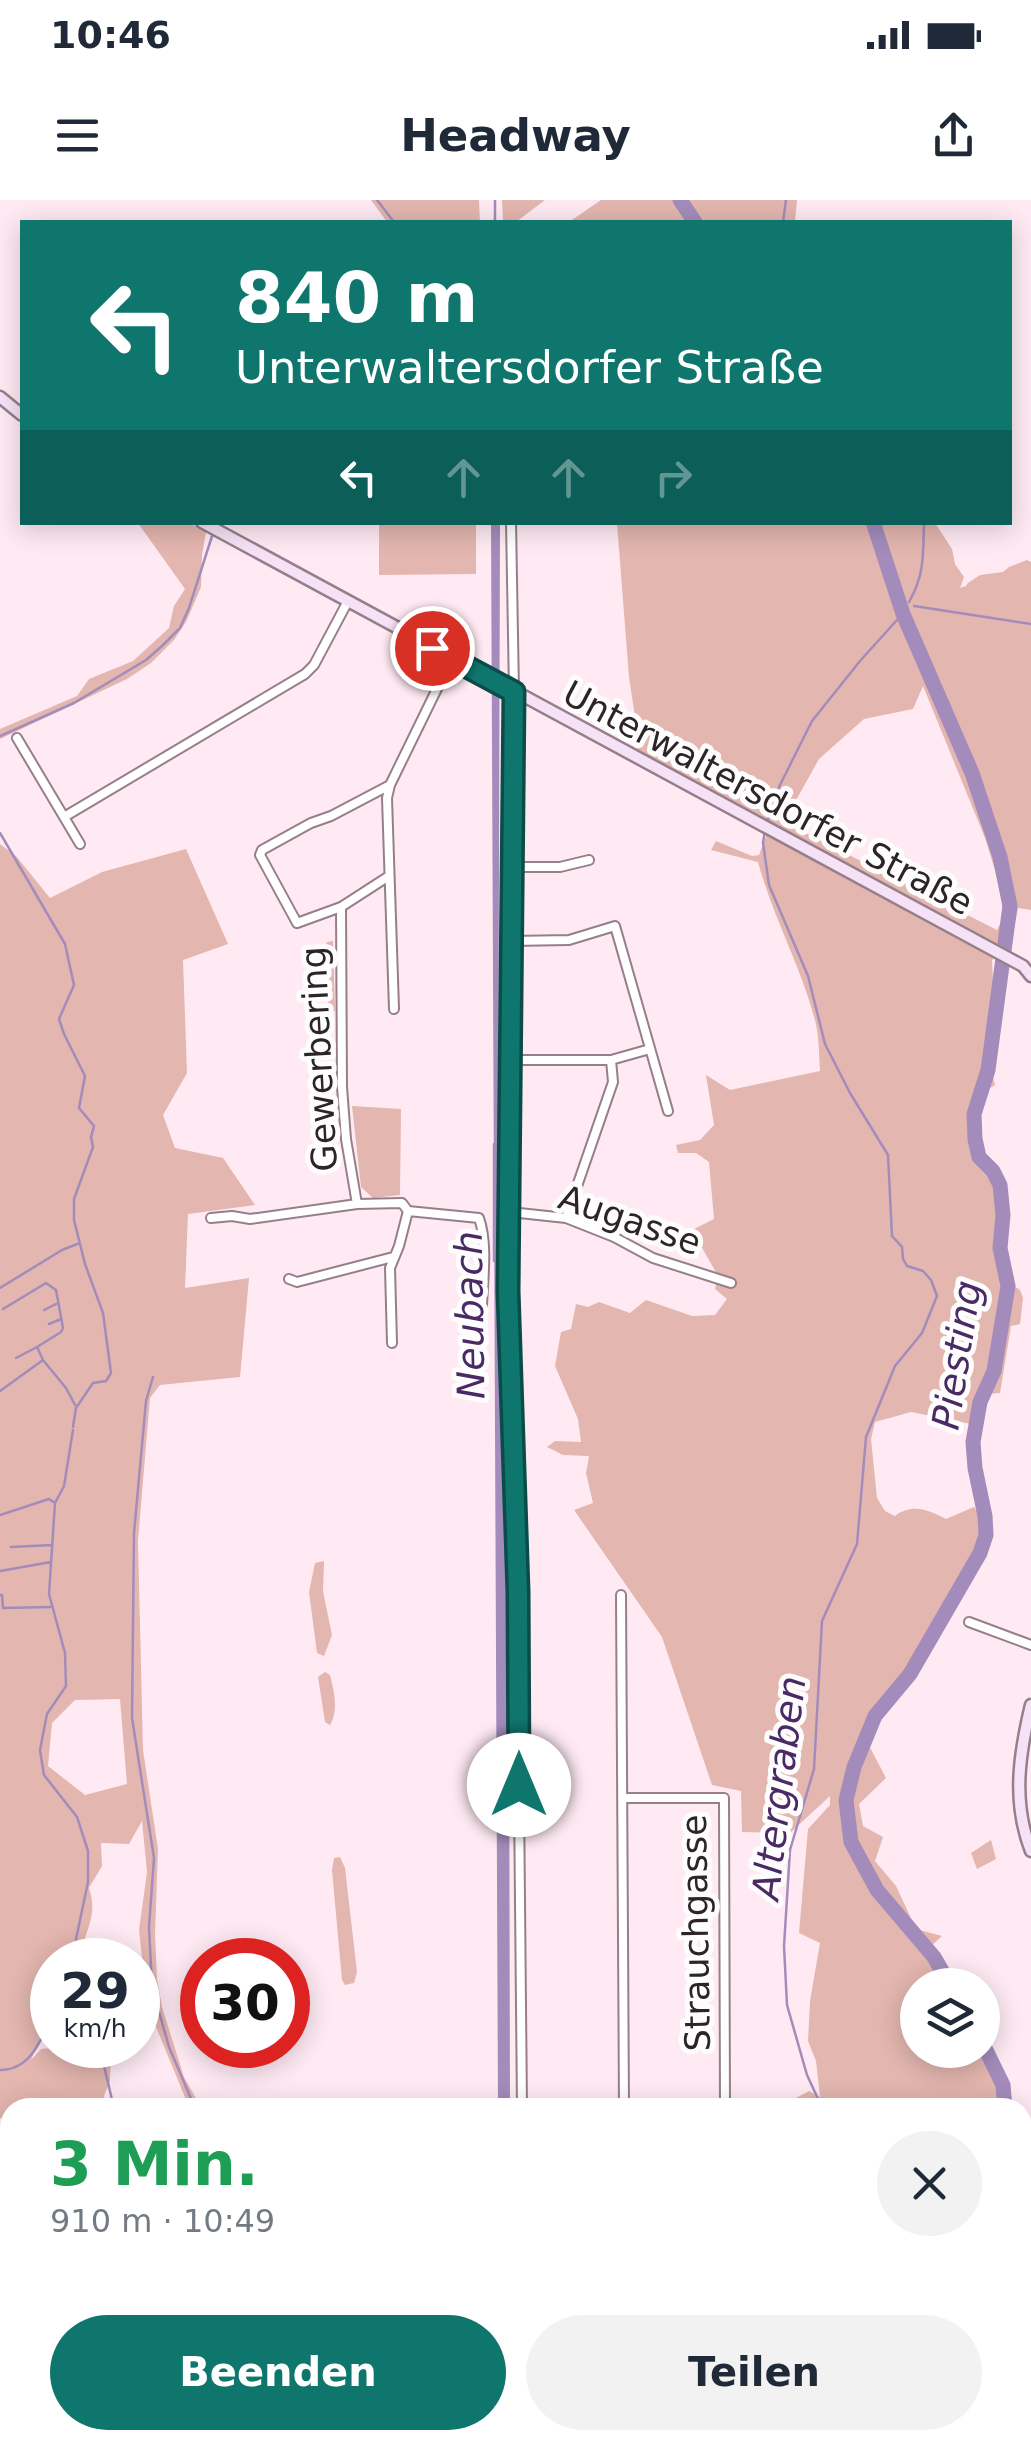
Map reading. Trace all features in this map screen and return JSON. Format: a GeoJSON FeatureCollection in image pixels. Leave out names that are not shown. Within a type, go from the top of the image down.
{"type":"FeatureCollection","features":[{"type":"Feature","properties":{"kind":"main road"},"geometry":{"type":"LineString","coordinates":[[0,397],[20,413]]}},
{"type":"Feature","properties":{"kind":"main road","name":"Unterwaltersdorfer Straße"},"geometry":{"type":"LineString","coordinates":[[208,526],[1030,972]]}},
{"type":"Feature","properties":{"kind":"main road"},"geometry":{"type":"LineString","coordinates":[[1031,1705],[1018,1780],[1022,1826],[1031,1851]]}},
{"type":"Feature","properties":{"kind":"street"},"geometry":{"type":"LineString","coordinates":[[511,525],[508,1291],[518,1592],[522,2098]]}},
{"type":"Feature","properties":{"kind":"street"},"geometry":{"type":"LineString","coordinates":[[64,817],[305,674],[314,665],[348,602]]}},
{"type":"Feature","properties":{"kind":"street"},"geometry":{"type":"LineString","coordinates":[[394,1009],[390,785],[452,658]]}},
{"type":"Feature","properties":{"kind":"street"},"geometry":{"type":"LineString","coordinates":[[18,738],[80,844]]}},
{"type":"Feature","properties":{"kind":"street"},"geometry":{"type":"LineString","coordinates":[[341,907],[296,923],[260,854],[311,822],[331,816],[390,785]]}},
{"type":"Feature","properties":{"kind":"street"},"geometry":{"type":"LineString","coordinates":[[512,867],[560,867],[589,860]]}},
{"type":"Feature","properties":{"kind":"street","name":"Gewerbering"},"geometry":{"type":"LineString","coordinates":[[357,1204],[342,1087],[341,907],[389,876]]}},
{"type":"Feature","properties":{"kind":"street"},"geometry":{"type":"LineString","coordinates":[[512,940],[569,940],[614,926],[668,1110]]}},
{"type":"Feature","properties":{"kind":"street"},"geometry":{"type":"LineString","coordinates":[[511,1060],[611,1060],[650,1049]]}},
{"type":"Feature","properties":{"kind":"street"},"geometry":{"type":"LineString","coordinates":[[566,1218],[613,1082],[611,1060]]}},
{"type":"Feature","properties":{"kind":"street"},"geometry":{"type":"LineString","coordinates":[[211,1218],[250,1219],[357,1204],[402,1203],[408,1211],[479,1218],[483,1246],[482,1306]]}},
{"type":"Feature","properties":{"kind":"street"},"geometry":{"type":"LineString","coordinates":[[392,1343],[390,1268],[408,1211]]}},
{"type":"Feature","properties":{"kind":"street","name":"Augasse"},"geometry":{"type":"LineString","coordinates":[[510,1212],[566,1218],[614,1236],[653,1258],[731,1283]]}},
{"type":"Feature","properties":{"kind":"street"},"geometry":{"type":"LineString","coordinates":[[289,1279],[297,1282],[393,1257]]}},
{"type":"Feature","properties":{"kind":"street"},"geometry":{"type":"LineString","coordinates":[[622,1595],[624,2098]]}},
{"type":"Feature","properties":{"kind":"street"},"geometry":{"type":"LineString","coordinates":[[969,1622],[1031,1645]]}},
{"type":"Feature","properties":{"kind":"street","name":"Strauchgasse"},"geometry":{"type":"LineString","coordinates":[[622,1798],[724,1798],[725,2098]]}},
{"type":"Feature","properties":{"kind":"shaded area"},"geometry":{"type":"Polygon","coordinates":[[[371,200],[479,200],[480,220],[386,220],[371,200]]]}},
{"type":"Feature","properties":{"kind":"shaded area"},"geometry":{"type":"Polygon","coordinates":[[[502,200],[545,200],[519,220],[503,220],[502,200]]]}},
{"type":"Feature","properties":{"kind":"shaded area"},"geometry":{"type":"Polygon","coordinates":[[[601,200],[797,200],[795,220],[572,220],[601,200]]]}},
{"type":"Feature","properties":{"kind":"shaded area"},"geometry":{"type":"Polygon","coordinates":[[[139,525],[193,525],[206,532],[201,587],[186,622],[151,663],[127,679],[0,739],[0,729],[77,696],[89,679],[133,661],[169,628],[174,606],[185,589],[139,525]]]}},
{"type":"Feature","properties":{"kind":"shaded area"},"geometry":{"type":"Polygon","coordinates":[[[379,525],[476,525],[476,574],[379,575],[379,525]]]}},
{"type":"Feature","properties":{"kind":"shaded area"},"geometry":{"type":"Polygon","coordinates":[[[491,525],[500,525],[498,1216],[509,1690],[510,2098],[498,2098],[491,525]]]}},
{"type":"Feature","properties":{"kind":"shaded area"},"geometry":{"type":"Polygon","coordinates":[[[617,525],[936,525],[964,577],[960,588],[980,575],[1031,562],[1031,910],[1018,908],[1011,944],[992,960],[995,1025],[989,1060],[995,1085],[979,1095],[975,1115],[984,1153],[994,1165],[1001,1212],[995,1244],[1004,1279],[1020,1290],[1023,1298],[1020,1324],[1011,1326],[1000,1393],[988,1394],[981,1426],[911,1412],[875,1422],[871,1439],[877,1498],[885,1511],[895,1516],[920,1509],[946,1519],[974,1507],[985,1521],[979,1542],[944,1610],[866,1740],[886,1778],[859,1804],[863,1826],[883,1837],[875,1861],[896,1886],[916,1929],[942,1936],[930,1947],[937,1959],[931,1962],[935,1968],[900,1968],[900,2068],[991,2068],[1000,2098],[796,2098],[809,2091],[820,2097],[816,2061],[808,2041],[820,1943],[799,1933],[808,1829],[830,1805],[830,1796],[790,1833],[742,1832],[741,1791],[712,1785],[662,1637],[574,1510],[593,1503],[586,1473],[589,1456],[563,1455],[547,1447],[555,1441],[581,1442],[578,1419],[555,1366],[561,1332],[571,1329],[576,1304],[588,1307],[599,1302],[630,1313],[646,1300],[692,1316],[715,1315],[727,1299],[715,1289],[718,1276],[692,1230],[714,1219],[709,1162],[696,1153],[678,1153],[676,1145],[700,1140],[714,1125],[706,1075],[730,1090],[820,1071],[810,1003],[758,862],[711,850],[716,841],[752,856],[759,855],[770,826],[636,754],[639,743],[629,677],[617,525]],[[923,686],[913,709],[864,719],[819,759],[784,822],[997,930],[1002,920],[1002,893],[985,838],[923,686]]]}},
{"type":"Feature","properties":{"kind":"shaded area"},"geometry":{"type":"Polygon","coordinates":[[[0,844],[16,856],[50,898],[102,872],[186,849],[228,944],[183,960],[187,1073],[163,1115],[175,1148],[223,1158],[255,1205],[188,1214],[185,1288],[249,1278],[240,1377],[160,1385],[150,1398],[138,1541],[143,1750],[158,1849],[155,1938],[140,1938],[147,1872],[142,1821],[129,1844],[101,1843],[102,1866],[89,1888],[92,1909],[85,1938],[30,1938],[30,2068],[110,2068],[105,2098],[0,2098],[0,844]],[[120,1699],[75,1700],[52,1723],[48,1766],[85,1795],[127,1784],[120,1699]]]}},
{"type":"Feature","properties":{"kind":"shaded area"},"geometry":{"type":"Polygon","coordinates":[[[333,941],[335,1011],[331,1013],[323,958],[327,942],[333,941]]]}},
{"type":"Feature","properties":{"kind":"shaded area"},"geometry":{"type":"Polygon","coordinates":[[[352,1106],[401,1109],[400,1195],[373,1198],[361,1187],[352,1106]]]}},
{"type":"Feature","properties":{"kind":"shaded area"},"geometry":{"type":"Polygon","coordinates":[[[324,1561],[323,1591],[332,1635],[324,1656],[317,1653],[309,1592],[315,1563],[324,1561]]]}},
{"type":"Feature","properties":{"kind":"shaded area"},"geometry":{"type":"Polygon","coordinates":[[[325,1672],[330,1675],[335,1700],[330,1725],[325,1722],[318,1677],[325,1672]]]}},
{"type":"Feature","properties":{"kind":"shaded area"},"geometry":{"type":"Polygon","coordinates":[[[991,1840],[996,1859],[977,1869],[971,1853],[991,1840]]]}},
{"type":"Feature","properties":{"kind":"shaded area"},"geometry":{"type":"Polygon","coordinates":[[[340,1857],[345,1868],[357,1972],[354,1983],[345,1985],[332,1870],[334,1858],[340,1857]]]}},
{"type":"Feature","properties":{"kind":"shaded area"},"geometry":{"type":"Polygon","coordinates":[[[160,1996],[180,2068],[196,2098],[185,2098],[160,2037],[160,1996]]]}},
{"type":"Feature","properties":{"kind":"waterway"},"geometry":{"type":"LineString","coordinates":[[377,200],[392,220]]}},
{"type":"Feature","properties":{"kind":"waterway","name":"Neubach"},"geometry":{"type":"LineString","coordinates":[[495,200],[495,220]]}},
{"type":"Feature","properties":{"kind":"waterway","name":"Piesting"},"geometry":{"type":"LineString","coordinates":[[680,200],[694,220]]}},
{"type":"Feature","properties":{"kind":"waterway","name":"Altergraben"},"geometry":{"type":"LineString","coordinates":[[783,220],[786,200]]}},
{"type":"Feature","properties":{"kind":"waterway","name":"Piesting"},"geometry":{"type":"LineString","coordinates":[[874,525],[903,614],[972,773],[1000,857],[1010,906],[988,1070],[974,1114],[979,1157],[1000,1185],[1000,1248],[1008,1286],[994,1371],[980,1402],[973,1442],[986,1535],[980,1553],[910,1674],[875,1716],[854,1767],[846,1800],[851,1842],[877,1890],[940,1968]]}},
{"type":"Feature","properties":{"kind":"waterway","name":"Altergraben"},"geometry":{"type":"LineString","coordinates":[[909,602],[921,573],[924,525]]}},
{"type":"Feature","properties":{"kind":"waterway"},"geometry":{"type":"LineString","coordinates":[[0,736],[74,703],[146,660],[162,646],[180,628],[213,533]]}},
{"type":"Feature","properties":{"kind":"waterway"},"geometry":{"type":"LineString","coordinates":[[914,606],[1031,624]]}},
{"type":"Feature","properties":{"kind":"waterway","name":"Altergraben"},"geometry":{"type":"LineString","coordinates":[[767,822],[779,787],[812,721],[897,620]]}},
{"type":"Feature","properties":{"kind":"waterway","name":"Altergraben"},"geometry":{"type":"LineString","coordinates":[[765,830],[769,885],[808,976],[825,1044],[888,1155],[892,1236],[902,1247],[907,1266],[923,1271],[937,1296],[922,1333],[895,1366],[866,1437],[857,1544],[822,1621],[814,1769],[790,1850],[784,1946],[787,2005],[818,2098]]}},
{"type":"Feature","properties":{"kind":"waterway"},"geometry":{"type":"LineString","coordinates":[[0,833],[65,944],[74,985],[59,1019],[85,1076],[79,1108],[94,1126],[93,1147],[74,1199],[74,1220],[103,1313],[111,1373],[106,1381],[93,1383],[76,1408],[73,1427]]}},
{"type":"Feature","properties":{"kind":"waterway","name":"Neubach"},"geometry":{"type":"LineString","coordinates":[[494,1144],[494,1261]]}},
{"type":"Feature","properties":{"kind":"waterway"},"geometry":{"type":"LineString","coordinates":[[0,1288],[80,1243]]}},
{"type":"Feature","properties":{"kind":"waterway"},"geometry":{"type":"LineString","coordinates":[[3,1309],[46,1283],[56,1290],[63,1328],[37,1347]]}},
{"type":"Feature","properties":{"kind":"waterway"},"geometry":{"type":"LineString","coordinates":[[44,1310],[56,1304]]}},
{"type":"Feature","properties":{"kind":"waterway"},"geometry":{"type":"LineString","coordinates":[[49,1324],[61,1319]]}},
{"type":"Feature","properties":{"kind":"waterway"},"geometry":{"type":"LineString","coordinates":[[16,1358],[37,1347],[43,1360]]}},
{"type":"Feature","properties":{"kind":"waterway"},"geometry":{"type":"LineString","coordinates":[[0,1391],[43,1360],[75,1405]]}},
{"type":"Feature","properties":{"kind":"waterway"},"geometry":{"type":"LineString","coordinates":[[153,1377],[146,1401],[134,1533],[132,1718],[154,1858],[149,1927],[152,1987],[169,2047],[191,2098]]}},
{"type":"Feature","properties":{"kind":"waterway"},"geometry":{"type":"LineString","coordinates":[[73,1430],[64,1486],[55,1503],[49,1594],[65,1653],[66,1686],[47,1714],[40,1750],[44,1775],[77,1817],[88,1851],[88,1882],[76,1938]]}},
{"type":"Feature","properties":{"kind":"waterway"},"geometry":{"type":"LineString","coordinates":[[0,1515],[49,1499],[55,1503]]}},
{"type":"Feature","properties":{"kind":"waterway"},"geometry":{"type":"LineString","coordinates":[[11,1547],[52,1545]]}},
{"type":"Feature","properties":{"kind":"waterway"},"geometry":{"type":"LineString","coordinates":[[0,1571],[51,1562]]}},
{"type":"Feature","properties":{"kind":"waterway"},"geometry":{"type":"LineString","coordinates":[[0,1595],[3,1608],[50,1607]]}},
{"type":"Feature","properties":{"kind":"waterway"},"geometry":{"type":"LineString","coordinates":[[0,2070],[17,2066],[30,2056]]}},
{"type":"Feature","properties":{"kind":"waterway"},"geometry":{"type":"LineString","coordinates":[[104,2068],[112,2098]]}},
{"type":"Feature","properties":{"kind":"waterway","name":"Piesting"},"geometry":{"type":"LineString","coordinates":[[995,2068],[1004,2098]]}},
{"type":"Feature","properties":{"kind":"route"},"geometry":{"type":"LineString","coordinates":[[432,648],[514,692],[508,1291],[518,1592],[519,1785]]}}]}
